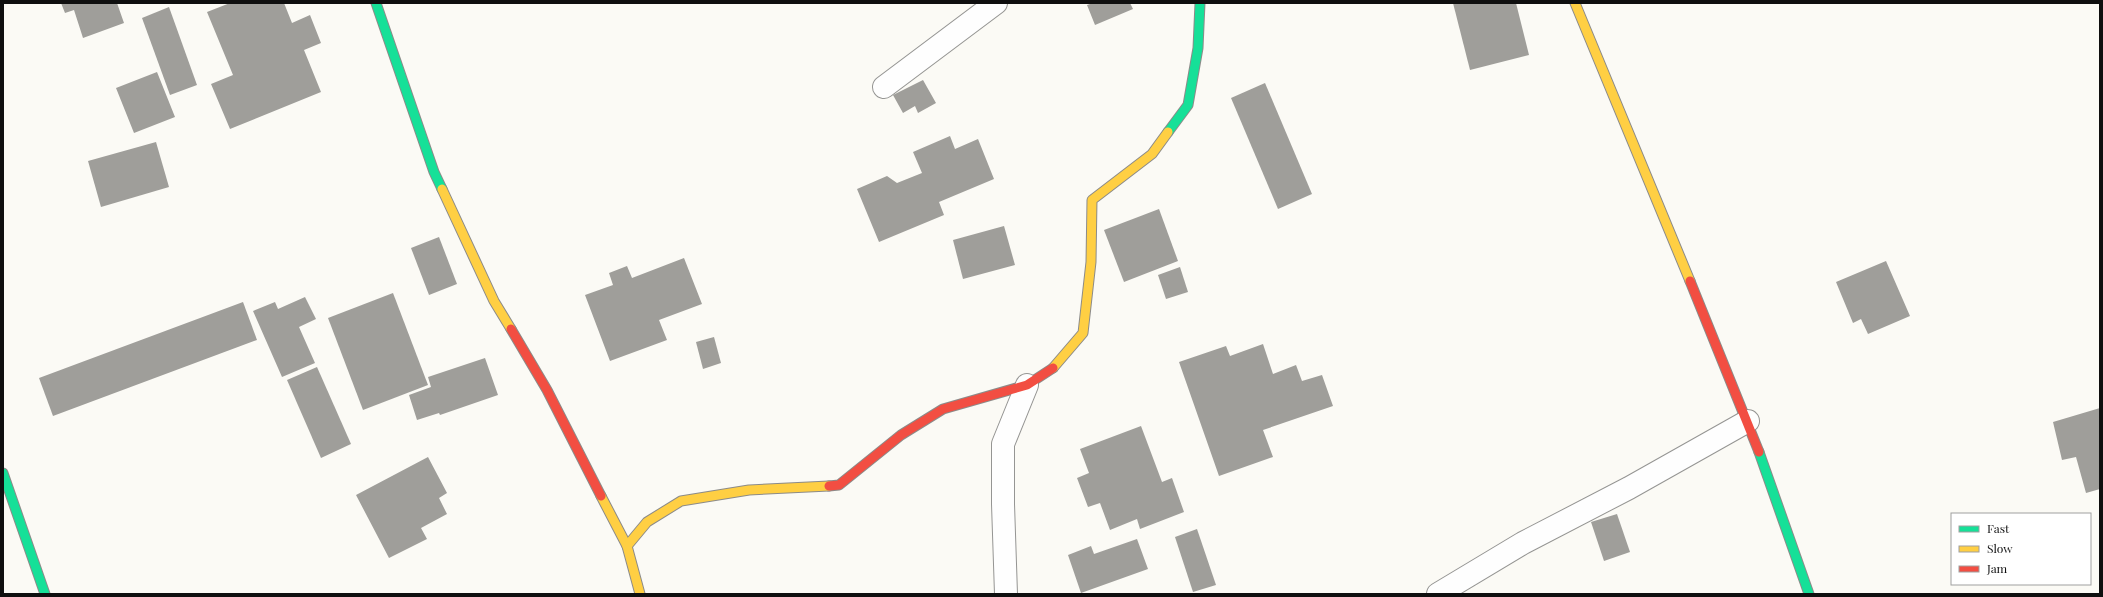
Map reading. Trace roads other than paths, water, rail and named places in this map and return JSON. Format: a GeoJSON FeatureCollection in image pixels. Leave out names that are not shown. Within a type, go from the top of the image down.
{"type":"FeatureCollection","features":[{"type":"Feature","properties":{"kind":"street"},"geometry":{"type":"LineString","coordinates":[[376,3],[434,172],[494,301],[547,390],[626,546],[637,590]]}},
{"type":"Feature","properties":{"kind":"street"},"geometry":{"type":"LineString","coordinates":[[884,87],[996,3]]}},
{"type":"Feature","properties":{"kind":"street"},"geometry":{"type":"LineString","coordinates":[[626,546],[647,522],[681,501],[749,490],[839,485],[901,435],[943,409],[1027,385],[1054,367],[1083,333],[1092,262],[1092,200],[1152,154],[1188,105],[1198,48],[1200,3]]}},
{"type":"Feature","properties":{"kind":"street"},"geometry":{"type":"LineString","coordinates":[[1575,3],[1748,421],[1809,594]]}},
{"type":"Feature","properties":{"kind":"street"},"geometry":{"type":"LineString","coordinates":[[1006,594],[1003,444],[1027,385]]}},
{"type":"Feature","properties":{"kind":"street"},"geometry":{"type":"LineString","coordinates":[[1438,594],[1523,543],[1629,488],[1748,421]]}},
{"type":"Feature","properties":{"kind":"street"},"geometry":{"type":"LineString","coordinates":[[3,473],[45,594]]}}]}
